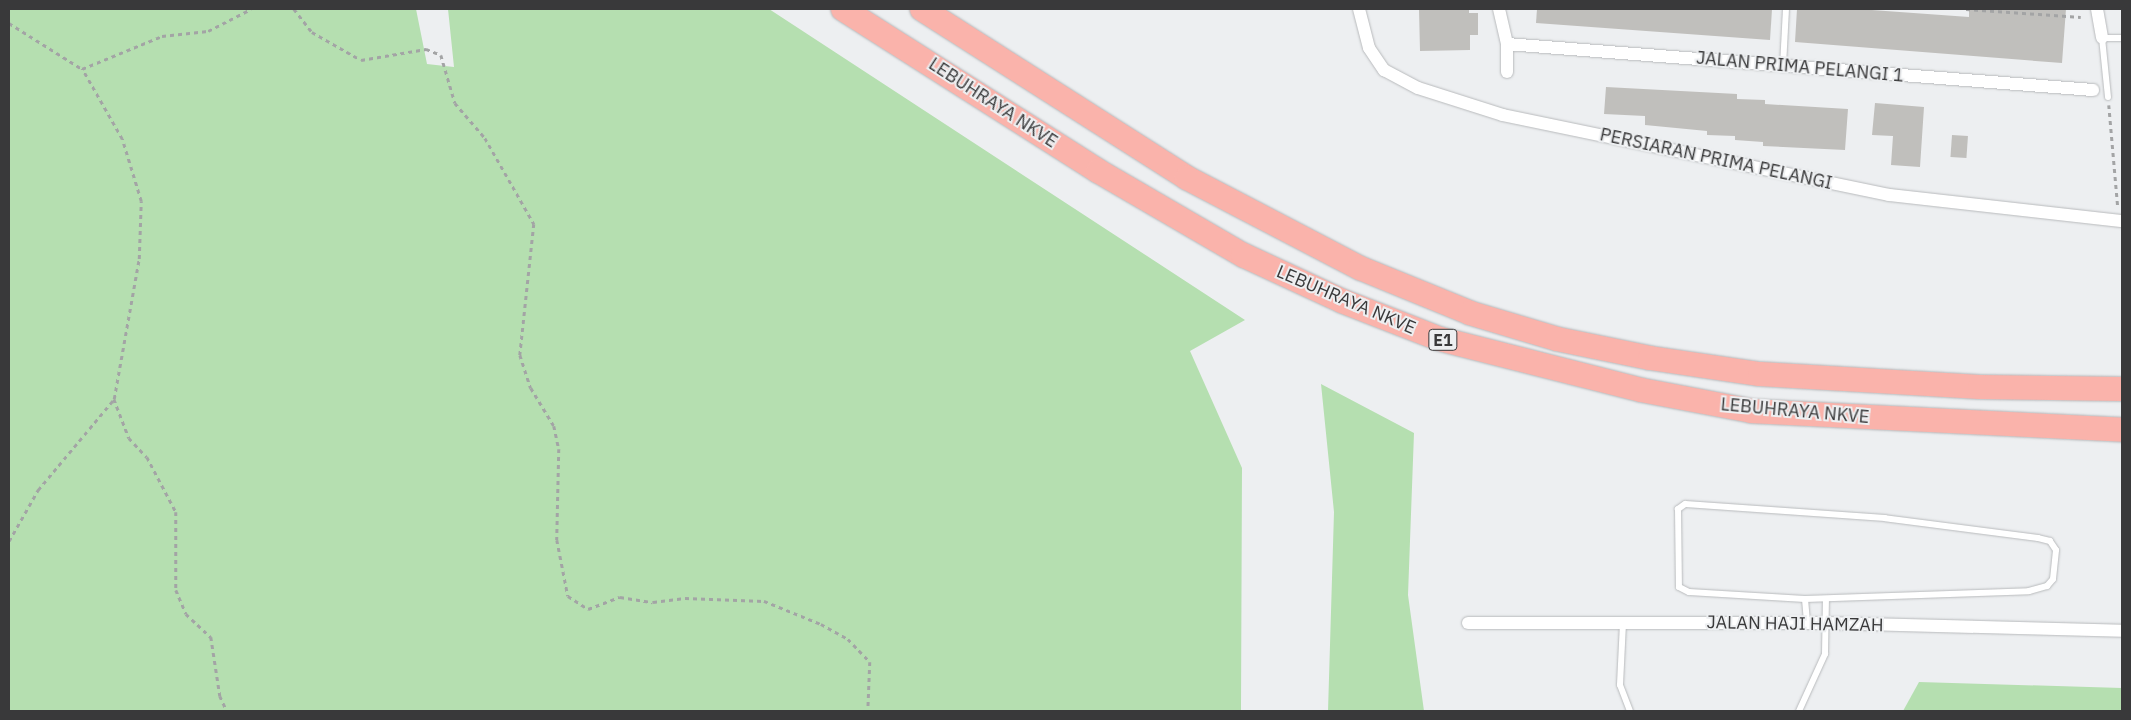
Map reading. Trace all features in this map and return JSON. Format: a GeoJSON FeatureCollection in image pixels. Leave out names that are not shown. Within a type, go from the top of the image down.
{"type":"FeatureCollection","features":[{"type":"Feature","properties":{"kind":"highway","name":"LEBUHRAYA NKVE"},"geometry":{"type":"LineString","coordinates":[[843,9],[1098,171],[1244,255],[1342,301],[1440,339],[1641,390],[1752,411],[2122,430]]}},
{"type":"Feature","properties":{"kind":"highway","name":"LEBUHRAYA NKVE"},"geometry":{"type":"LineString","coordinates":[[922,9],[1187,178],[1360,268],[1470,313],[1576,343],[1650,358],[1760,374],[1980,387],[2122,388]]}},
{"type":"Feature","properties":{"kind":"street","name":"PERSIARAN PRIMA PELANGI"},"geometry":{"type":"LineString","coordinates":[[1359,9],[1369,48],[1384,70],[1418,88],[1503,115],[1889,195],[2120,221]]}},
{"type":"Feature","properties":{"kind":"street"},"geometry":{"type":"LineString","coordinates":[[1499,9],[1506,44],[1506,72]]}},
{"type":"Feature","properties":{"kind":"street"},"geometry":{"type":"LineString","coordinates":[[2097,9],[2102,38]]}},
{"type":"Feature","properties":{"kind":"street","name":"JALAN PRIMA PELANGI 1"},"geometry":{"type":"LineString","coordinates":[[1506,44],[2092,90]]}},
{"type":"Feature","properties":{"kind":"street","name":"JALAN HAJI HAMZAH"},"geometry":{"type":"LineString","coordinates":[[1468,623],[1826,624],[2122,631]]}},
{"type":"Feature","properties":{"kind":"lane"},"geometry":{"type":"LineString","coordinates":[[1783,66],[1786,9]]}},
{"type":"Feature","properties":{"kind":"lane"},"geometry":{"type":"LineString","coordinates":[[2108,96],[2102,38],[2122,38]]}},
{"type":"Feature","properties":{"kind":"lane"},"geometry":{"type":"LineString","coordinates":[[1685,504],[1885,518],[2038,538],[2050,541],[2056,550],[2053,579],[2047,586],[2029,591],[1826,599],[1689,592],[1679,587],[1678,509],[1685,504]]}},
{"type":"Feature","properties":{"kind":"lane"},"geometry":{"type":"LineString","coordinates":[[1805,599],[1806,624]]}},
{"type":"Feature","properties":{"kind":"lane"},"geometry":{"type":"LineString","coordinates":[[1799,711],[1825,654],[1826,599]]}},
{"type":"Feature","properties":{"kind":"lane"},"geometry":{"type":"LineString","coordinates":[[1623,623],[1620,685],[1630,711]]}},
{"type":"Feature","properties":{"kind":"path"},"geometry":{"type":"LineString","coordinates":[[82,69],[162,36],[208,31],[252,9]]}},
{"type":"Feature","properties":{"kind":"path"},"geometry":{"type":"LineString","coordinates":[[294,9],[312,32],[361,60],[426,49],[441,55],[456,103],[485,138],[534,224],[520,355],[531,388],[554,426],[558,449],[557,540],[568,596],[588,609],[620,597],[653,602],[685,598],[764,601],[821,624],[848,640],[870,662],[868,711]]}},
{"type":"Feature","properties":{"kind":"path"},"geometry":{"type":"LineString","coordinates":[[1966,9],[2080,17]]}},
{"type":"Feature","properties":{"kind":"path"},"geometry":{"type":"LineString","coordinates":[[9,22],[82,69],[122,139],[141,201],[139,259],[114,399],[38,490],[9,541]]}},
{"type":"Feature","properties":{"kind":"path"},"geometry":{"type":"LineString","coordinates":[[2108,96],[2120,221]]}},
{"type":"Feature","properties":{"kind":"path"},"geometry":{"type":"LineString","coordinates":[[114,399],[129,438],[147,457],[176,512],[176,590],[186,614],[211,637],[220,696],[227,711]]}},
{"type":"Feature","properties":{"kind":"green space"},"geometry":{"type":"Polygon","coordinates":[[[9,9],[416,9],[427,64],[454,67],[448,9],[769,9],[1245,320],[1190,351],[1242,468],[1241,711],[9,711],[9,9]]]}},
{"type":"Feature","properties":{"kind":"green space"},"geometry":{"type":"Polygon","coordinates":[[[1321,384],[1414,433],[1408,595],[1424,711],[1328,711],[1334,512],[1321,384]]]}},
{"type":"Feature","properties":{"kind":"green space"},"geometry":{"type":"Polygon","coordinates":[[[1919,682],[2122,688],[2122,711],[1903,711],[1919,682]]]}},
{"type":"Feature","properties":{"kind":"building"},"geometry":{"type":"Polygon","coordinates":[[[1419,9],[1469,9],[1469,13],[1478,13],[1478,35],[1470,35],[1470,50],[1420,51],[1419,9]]]}},
{"type":"Feature","properties":{"kind":"building"},"geometry":{"type":"Polygon","coordinates":[[[1537,9],[1772,9],[1770,40],[1536,23],[1537,9]]]}},
{"type":"Feature","properties":{"kind":"building"},"geometry":{"type":"Polygon","coordinates":[[[1797,9],[1858,9],[1969,17],[1969,9],[2066,9],[2062,63],[1795,42],[1797,9]]]}},
{"type":"Feature","properties":{"kind":"building"},"geometry":{"type":"Polygon","coordinates":[[[1606,87],[1737,94],[1737,99],[1765,100],[1765,104],[1848,109],[1845,150],[1763,146],[1763,142],[1735,140],[1735,136],[1707,135],[1707,131],[1645,125],[1645,116],[1604,114],[1606,87]]]}},
{"type":"Feature","properties":{"kind":"building"},"geometry":{"type":"Polygon","coordinates":[[[1875,103],[1924,107],[1920,167],[1891,165],[1893,136],[1872,135],[1875,103]]]}},
{"type":"Feature","properties":{"kind":"building"},"geometry":{"type":"Polygon","coordinates":[[[1952,135],[1968,136],[1966,158],[1950,157],[1952,135]]]}}]}
